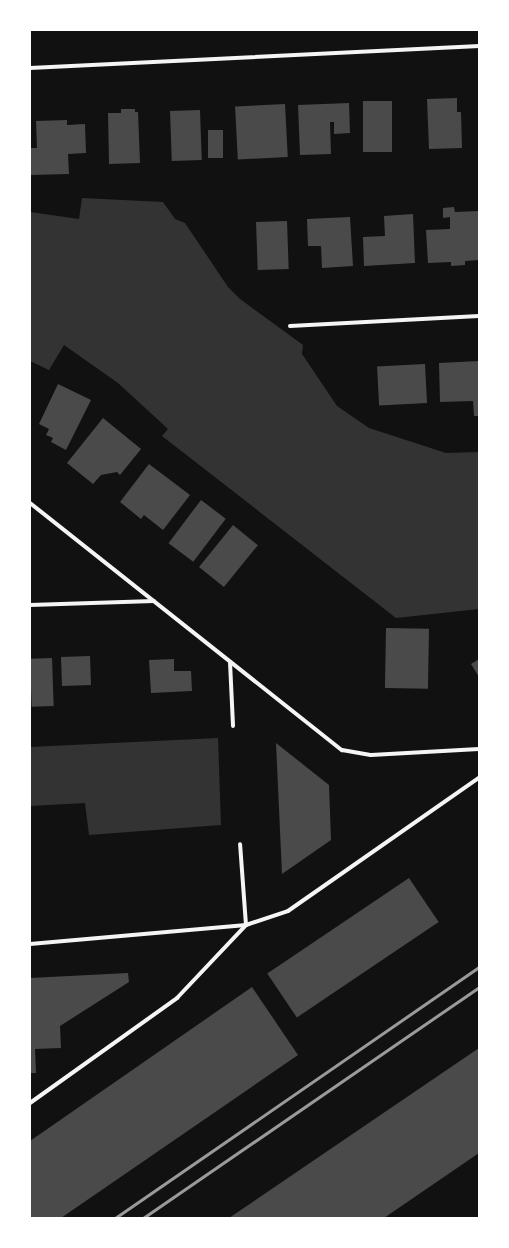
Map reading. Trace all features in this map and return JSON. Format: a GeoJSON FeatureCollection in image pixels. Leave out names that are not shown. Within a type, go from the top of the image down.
{"type":"FeatureCollection","features":[{"type":"Feature","properties":{"kind":"street"},"geometry":{"type":"LineString","coordinates":[[30,68],[479,46]]}},
{"type":"Feature","properties":{"kind":"street"},"geometry":{"type":"LineString","coordinates":[[290,326],[479,316]]}},
{"type":"Feature","properties":{"kind":"street"},"geometry":{"type":"LineString","coordinates":[[30,503],[342,750],[371,755],[479,749]]}},
{"type":"Feature","properties":{"kind":"street"},"geometry":{"type":"LineString","coordinates":[[30,605],[154,601]]}},
{"type":"Feature","properties":{"kind":"street"},"geometry":{"type":"LineString","coordinates":[[230,662],[233,726]]}},
{"type":"Feature","properties":{"kind":"street"},"geometry":{"type":"LineString","coordinates":[[30,944],[246,925],[288,911],[479,778]]}},
{"type":"Feature","properties":{"kind":"street"},"geometry":{"type":"LineString","coordinates":[[30,1103],[177,998],[246,925],[240,844]]}},
{"type":"Feature","properties":{"kind":"shaded area"},"geometry":{"type":"Polygon","coordinates":[[[82,198],[163,202],[175,219],[185,223],[228,287],[240,299],[303,345],[302,354],[337,406],[369,428],[446,453],[479,452],[479,609],[396,618],[162,436],[168,429],[118,383],[64,345],[49,370],[30,361],[30,212],[79,219],[82,198]]]}},
{"type":"Feature","properties":{"kind":"shaded area"},"geometry":{"type":"Polygon","coordinates":[[[218,738],[221,825],[89,835],[85,803],[30,806],[30,747],[218,738]]]}},
{"type":"Feature","properties":{"kind":"building"},"geometry":{"type":"Polygon","coordinates":[[[457,98],[457,112],[461,112],[462,148],[429,149],[427,99],[457,98]]]}},
{"type":"Feature","properties":{"kind":"building"},"geometry":{"type":"Polygon","coordinates":[[[363,101],[392,101],[392,152],[363,152],[363,101]]]}},
{"type":"Feature","properties":{"kind":"building"},"geometry":{"type":"Polygon","coordinates":[[[349,103],[350,133],[334,134],[334,122],[330,122],[331,154],[300,155],[298,105],[349,103]]]}},
{"type":"Feature","properties":{"kind":"building"},"geometry":{"type":"Polygon","coordinates":[[[285,104],[288,157],[238,160],[235,107],[285,104]]]}},
{"type":"Feature","properties":{"kind":"building"},"geometry":{"type":"Polygon","coordinates":[[[121,109],[135,109],[135,112],[138,112],[140,163],[109,164],[108,113],[121,113],[121,109]]]}},
{"type":"Feature","properties":{"kind":"building"},"geometry":{"type":"Polygon","coordinates":[[[200,110],[202,160],[172,161],[170,111],[200,110]]]}},
{"type":"Feature","properties":{"kind":"building"},"geometry":{"type":"Polygon","coordinates":[[[67,120],[67,125],[85,124],[86,153],[68,154],[69,174],[30,175],[30,148],[37,148],[36,121],[67,120]]]}},
{"type":"Feature","properties":{"kind":"building"},"geometry":{"type":"Polygon","coordinates":[[[208,130],[223,130],[223,158],[208,158],[208,130]]]}},
{"type":"Feature","properties":{"kind":"building"},"geometry":{"type":"Polygon","coordinates":[[[454,207],[455,212],[479,211],[479,260],[465,261],[465,265],[451,266],[451,262],[428,263],[426,230],[450,229],[450,217],[443,218],[443,208],[454,207]]]}},
{"type":"Feature","properties":{"kind":"building"},"geometry":{"type":"Polygon","coordinates":[[[413,214],[415,263],[364,266],[363,237],[385,236],[384,216],[413,214]]]}},
{"type":"Feature","properties":{"kind":"building"},"geometry":{"type":"Polygon","coordinates":[[[350,217],[353,266],[322,268],[321,246],[308,246],[307,219],[350,217]]]}},
{"type":"Feature","properties":{"kind":"building"},"geometry":{"type":"Polygon","coordinates":[[[287,221],[289,269],[258,270],[256,222],[287,221]]]}},
{"type":"Feature","properties":{"kind":"building"},"geometry":{"type":"Polygon","coordinates":[[[479,361],[479,416],[474,416],[473,401],[440,402],[439,363],[479,361]]]}},
{"type":"Feature","properties":{"kind":"building"},"geometry":{"type":"Polygon","coordinates":[[[425,364],[427,403],[379,405],[377,367],[425,364]]]}},
{"type":"Feature","properties":{"kind":"building"},"geometry":{"type":"Polygon","coordinates":[[[58,384],[91,400],[66,450],[51,442],[53,438],[46,435],[49,429],[39,424],[58,384]]]}},
{"type":"Feature","properties":{"kind":"building"},"geometry":{"type":"Polygon","coordinates":[[[103,418],[141,449],[120,475],[117,472],[101,475],[93,484],[67,463],[103,418]]]}},
{"type":"Feature","properties":{"kind":"building"},"geometry":{"type":"Polygon","coordinates":[[[149,464],[190,495],[163,530],[144,515],[141,519],[120,502],[149,464]]]}},
{"type":"Feature","properties":{"kind":"building"},"geometry":{"type":"Polygon","coordinates":[[[201,500],[226,519],[193,562],[169,543],[201,500]]]}},
{"type":"Feature","properties":{"kind":"building"},"geometry":{"type":"Polygon","coordinates":[[[233,525],[258,545],[224,587],[199,567],[233,525]]]}},
{"type":"Feature","properties":{"kind":"building"},"geometry":{"type":"Polygon","coordinates":[[[386,628],[429,629],[428,689],[385,688],[386,628]]]}},
{"type":"Feature","properties":{"kind":"building"},"geometry":{"type":"Polygon","coordinates":[[[90,656],[91,685],[62,686],[61,657],[90,656]]]}},
{"type":"Feature","properties":{"kind":"building"},"geometry":{"type":"Polygon","coordinates":[[[52,658],[54,706],[32,707],[30,659],[52,658]]]}},
{"type":"Feature","properties":{"kind":"building"},"geometry":{"type":"Polygon","coordinates":[[[174,659],[174,671],[191,671],[192,691],[151,693],[149,660],[174,659]]]}},
{"type":"Feature","properties":{"kind":"building"},"geometry":{"type":"Polygon","coordinates":[[[479,659],[479,677],[471,664],[479,659]]]}},
{"type":"Feature","properties":{"kind":"building"},"geometry":{"type":"Polygon","coordinates":[[[276,743],[329,785],[331,840],[282,874],[276,743]]]}},
{"type":"Feature","properties":{"kind":"building"},"geometry":{"type":"Polygon","coordinates":[[[409,878],[439,922],[297,1018],[267,974],[409,878]]]}},
{"type":"Feature","properties":{"kind":"building"},"geometry":{"type":"Polygon","coordinates":[[[128,973],[129,982],[60,1026],[61,1048],[35,1049],[36,1073],[30,1073],[30,978],[128,973]]]}},
{"type":"Feature","properties":{"kind":"building"},"geometry":{"type":"Polygon","coordinates":[[[252,987],[298,1055],[61,1218],[30,1218],[30,1141],[252,987]]]}},
{"type":"Feature","properties":{"kind":"building"},"geometry":{"type":"Polygon","coordinates":[[[479,1048],[479,1153],[384,1218],[229,1218],[479,1048]]]}},
{"type":"Feature","properties":{"kind":"railway"},"geometry":{"type":"LineString","coordinates":[[115,1218],[479,967]]}},
{"type":"Feature","properties":{"kind":"railway"},"geometry":{"type":"LineString","coordinates":[[143,1218],[479,987]]}}]}
